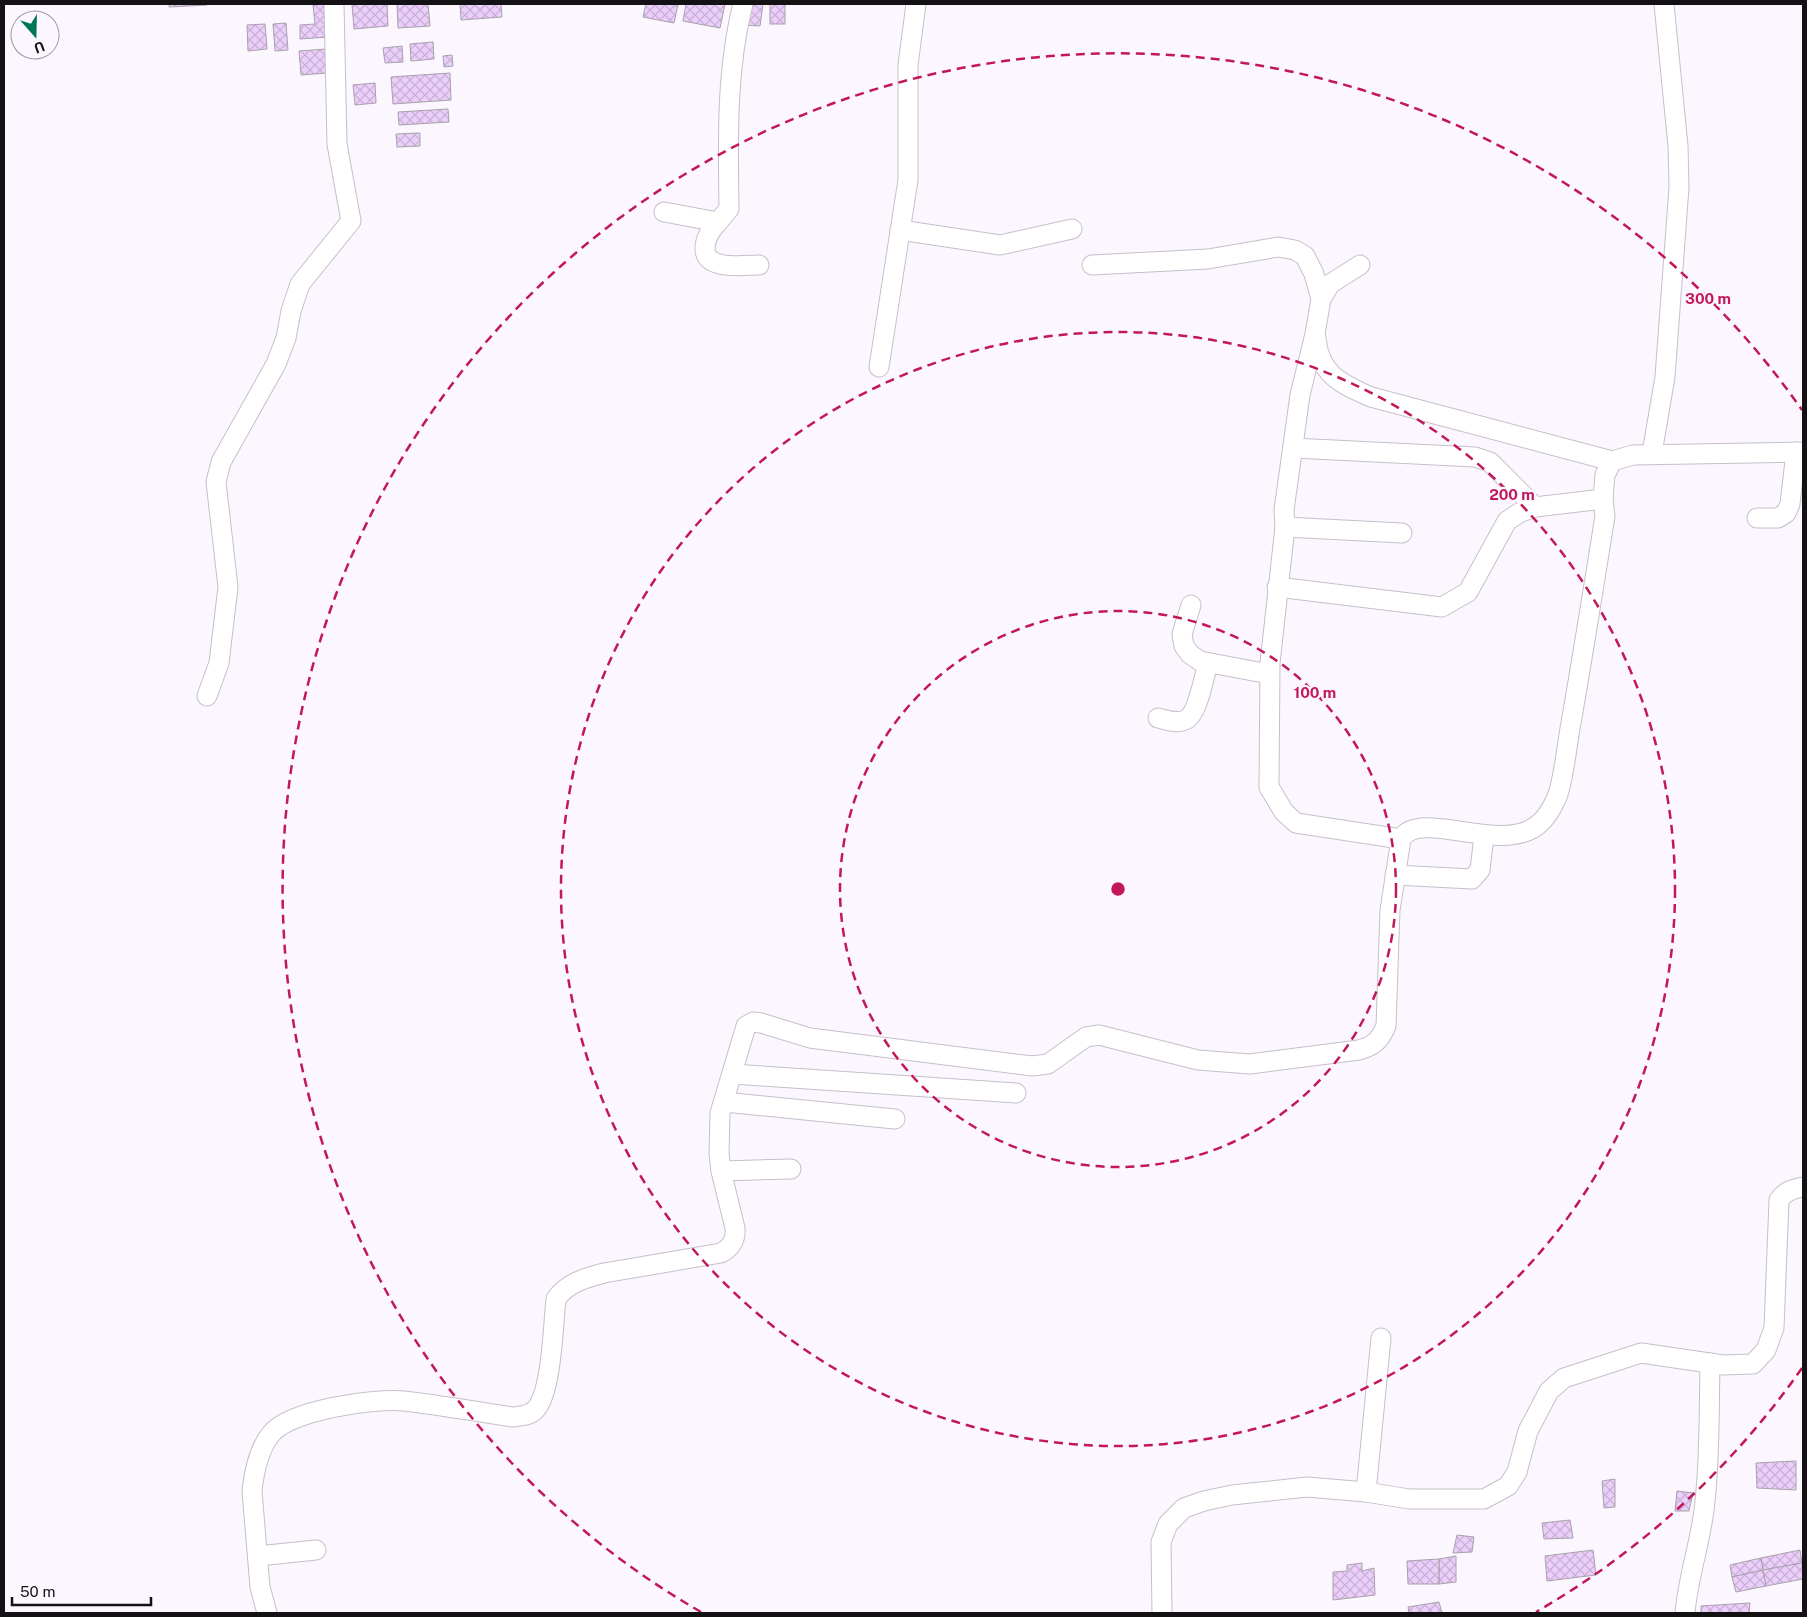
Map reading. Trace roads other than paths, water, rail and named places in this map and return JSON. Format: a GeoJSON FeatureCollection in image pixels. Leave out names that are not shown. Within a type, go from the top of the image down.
{"type":"FeatureCollection","features":[{"type":"Feature","properties":{"kind":"street"},"geometry":{"type":"LineString","coordinates":[[207,696],[218,663],[228,587],[216,482],[221,462],[276,364],[286,338],[291,311],[300,284],[352,220],[337,144],[334,4]]}},
{"type":"Feature","properties":{"kind":"street"},"geometry":{"type":"LineString","coordinates":[[743,4],[734,39],[728,113],[729,209],[705,243],[705,253],[708,259],[714,263],[759,265]]}},
{"type":"Feature","properties":{"kind":"street"},"geometry":{"type":"LineString","coordinates":[[880,366],[908,180],[908,65],[916,4]]}},
{"type":"Feature","properties":{"kind":"street"},"geometry":{"type":"LineString","coordinates":[[1652,453],[1665,377],[1679,187],[1678,146],[1664,4]]}},
{"type":"Feature","properties":{"kind":"street"},"geometry":{"type":"LineString","coordinates":[[664,212],[718,222]]}},
{"type":"Feature","properties":{"kind":"street"},"geometry":{"type":"LineString","coordinates":[[900,230],[1000,244],[1072,229]]}},
{"type":"Feature","properties":{"kind":"street"},"geometry":{"type":"LineString","coordinates":[[1092,265],[1208,259],[1278,247],[1295,250],[1305,256],[1314,274],[1321,299]]}},
{"type":"Feature","properties":{"kind":"street"},"geometry":{"type":"LineString","coordinates":[[1360,265],[1330,284],[1321,299],[1315,334],[1300,395],[1284,510],[1285,526],[1269,674],[1269,787],[1284,812],[1296,823],[1401,839]]}},
{"type":"Feature","properties":{"kind":"street"},"geometry":{"type":"LineString","coordinates":[[1315,334],[1317,351],[1320,357],[1327,370],[1342,385],[1371,397],[1612,460],[1652,453],[1799,452],[1790,504],[1786,513],[1778,518],[1757,518]]}},
{"type":"Feature","properties":{"kind":"street"},"geometry":{"type":"LineString","coordinates":[[1294,448],[1475,457],[1490,462],[1535,507]]}},
{"type":"Feature","properties":{"kind":"street"},"geometry":{"type":"LineString","coordinates":[[267,1613],[260,1586],[252,1492],[253,1476],[260,1452],[271,1434],[282,1424],[304,1413],[344,1406],[402,1401],[513,1417],[526,1416],[534,1411],[546,1391],[556,1299],[562,1290],[584,1278],[720,1252],[732,1244],[735,1238],[735,1228],[721,1171],[719,1153],[720,1113],[746,1026],[753,1022],[771,1025],[810,1038],[1032,1066],[1048,1064],[1086,1037],[1099,1035],[1198,1060],[1250,1064],[1371,1046],[1380,1039],[1386,1026],[1390,910],[1401,839],[1404,833],[1414,828],[1426,826],[1484,836],[1519,834],[1541,822],[1557,796],[1589,618],[1604,516],[1605,475],[1612,460]]}},
{"type":"Feature","properties":{"kind":"street"},"geometry":{"type":"LineString","coordinates":[[1277,587],[1442,607],[1468,592],[1507,522],[1519,513],[1535,507],[1603,499]]}},
{"type":"Feature","properties":{"kind":"street"},"geometry":{"type":"LineString","coordinates":[[1285,526],[1402,533]]}},
{"type":"Feature","properties":{"kind":"street"},"geometry":{"type":"LineString","coordinates":[[1191,605],[1182,634],[1184,646],[1200,661],[1269,674]]}},
{"type":"Feature","properties":{"kind":"street"},"geometry":{"type":"LineString","coordinates":[[1158,718],[1174,722],[1186,720],[1194,713],[1208,663]]}},
{"type":"Feature","properties":{"kind":"street"},"geometry":{"type":"LineString","coordinates":[[1395,875],[1472,879],[1480,870],[1484,836]]}},
{"type":"Feature","properties":{"kind":"street"},"geometry":{"type":"LineString","coordinates":[[732,1074],[1016,1093]]}},
{"type":"Feature","properties":{"kind":"street"},"geometry":{"type":"LineString","coordinates":[[724,1102],[895,1119]]}},
{"type":"Feature","properties":{"kind":"street"},"geometry":{"type":"LineString","coordinates":[[721,1171],[791,1169]]}},
{"type":"Feature","properties":{"kind":"street"},"geometry":{"type":"LineString","coordinates":[[1162,1613],[1161,1542],[1168,1524],[1184,1508],[1204,1500],[1232,1495],[1307,1487],[1366,1492],[1409,1499],[1484,1499],[1508,1486],[1518,1472],[1528,1431],[1548,1391],[1564,1378],[1641,1353],[1710,1363],[1741,1366],[1753,1364],[1766,1350],[1774,1328],[1779,1200],[1783,1194],[1790,1190],[1803,1187]]}},
{"type":"Feature","properties":{"kind":"street"},"geometry":{"type":"LineString","coordinates":[[1366,1492],[1381,1338]]}},
{"type":"Feature","properties":{"kind":"street"},"geometry":{"type":"LineString","coordinates":[[1685,1613],[1687,1585],[1698,1544],[1705,1501],[1710,1363]]}},
{"type":"Feature","properties":{"kind":"street"},"geometry":{"type":"LineString","coordinates":[[258,1556],[316,1550]]}}]}
